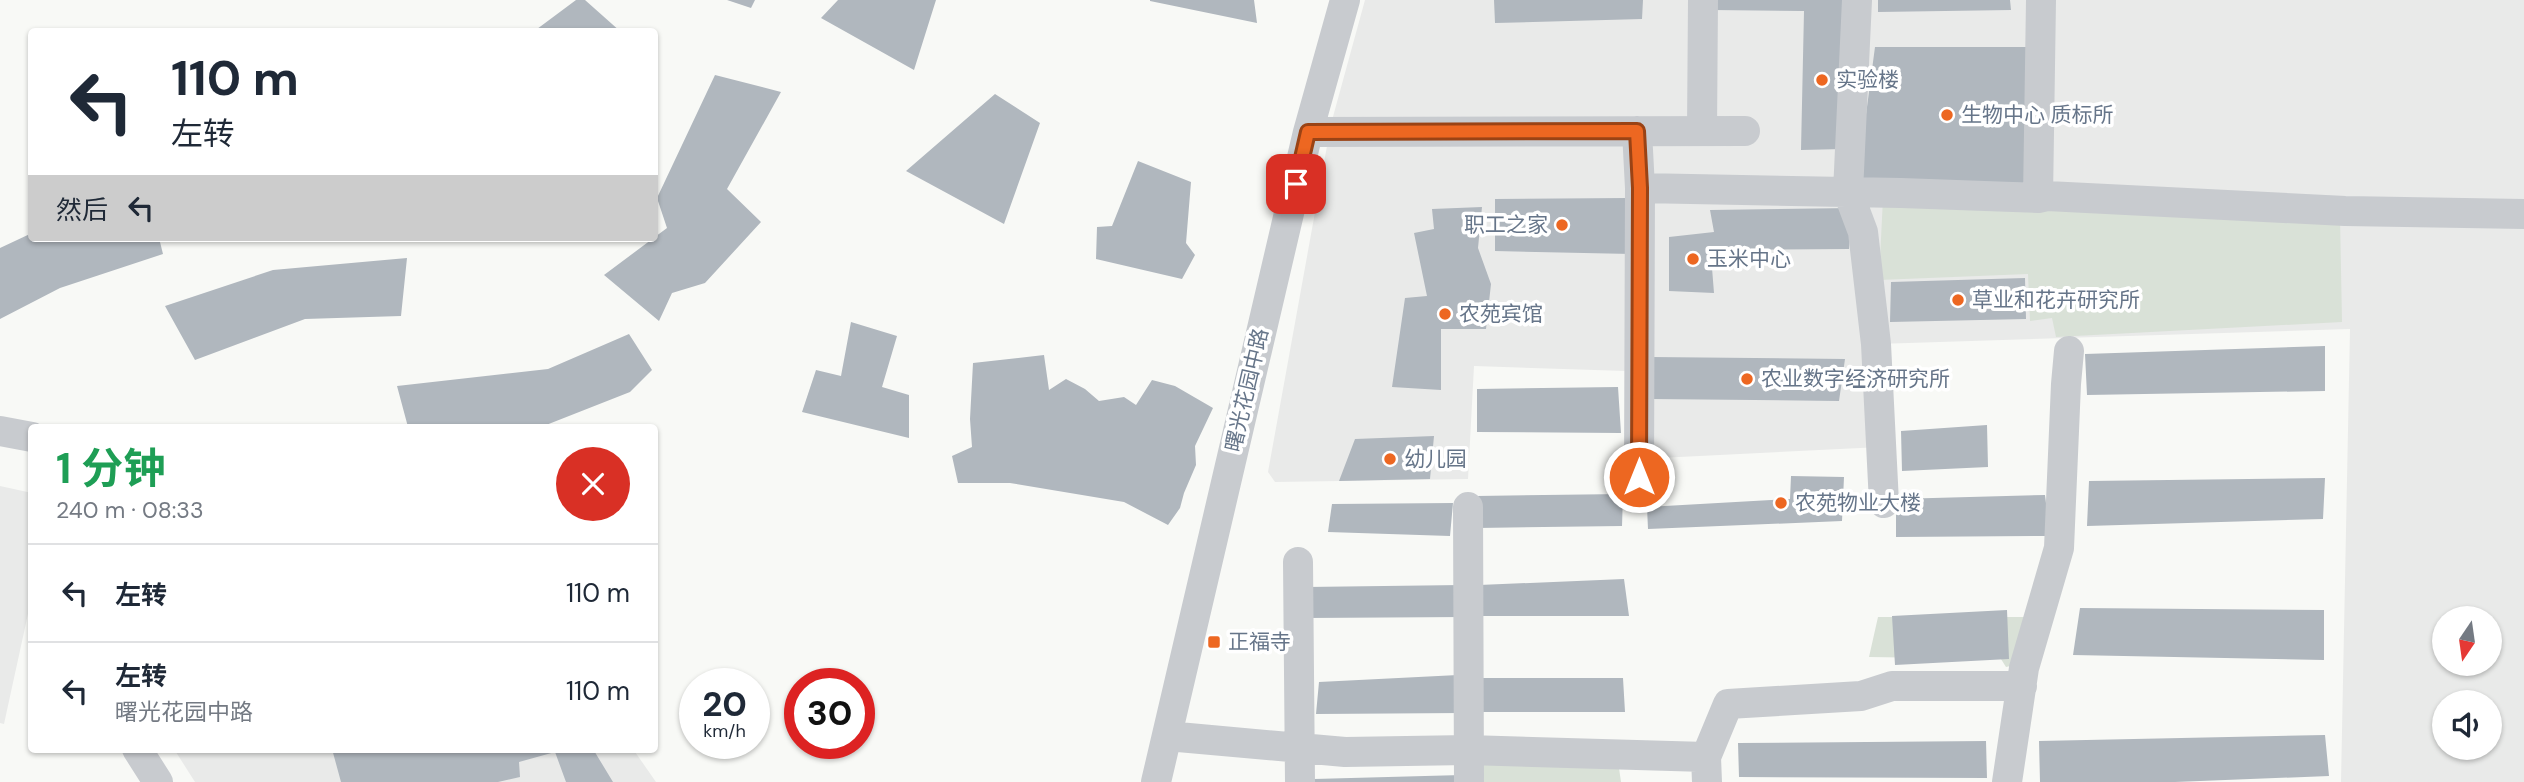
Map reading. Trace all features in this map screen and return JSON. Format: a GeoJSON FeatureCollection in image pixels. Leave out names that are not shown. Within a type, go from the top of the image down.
{"type":"FeatureCollection","features":[{"type":"Feature","properties":{"kind":"street","name":"曙光花园中路"},"geometry":{"type":"LineString","coordinates":[[1156,782],[1308,132],[1345,0]]}},
{"type":"Feature","properties":{"kind":"street"},"geometry":{"type":"LineString","coordinates":[[1702,131],[1703,0]]}},
{"type":"Feature","properties":{"kind":"street"},"geometry":{"type":"LineString","coordinates":[[1857,0],[1848,192],[1863,232],[1876,344],[1884,503]]}},
{"type":"Feature","properties":{"kind":"street"},"geometry":{"type":"LineString","coordinates":[[2038,198],[2042,0]]}},
{"type":"Feature","properties":{"kind":"street"},"geometry":{"type":"LineString","coordinates":[[1637,131],[1640,188],[1639,477]]}},
{"type":"Feature","properties":{"kind":"street"},"geometry":{"type":"LineString","coordinates":[[1308,132],[1745,131]]}},
{"type":"Feature","properties":{"kind":"street"},"geometry":{"type":"LineString","coordinates":[[1640,188],[2060,197],[2353,211],[2524,214]]}},
{"type":"Feature","properties":{"kind":"street"},"geometry":{"type":"LineString","coordinates":[[2007,782],[2024,668],[2059,548],[2069,351]]}},
{"type":"Feature","properties":{"kind":"street"},"geometry":{"type":"LineString","coordinates":[[0,431],[28,436]]}},
{"type":"Feature","properties":{"kind":"street"},"geometry":{"type":"LineString","coordinates":[[1468,507],[1468,782]]}},
{"type":"Feature","properties":{"kind":"street"},"geometry":{"type":"LineString","coordinates":[[1298,562],[1300,782]]}},
{"type":"Feature","properties":{"kind":"street"},"geometry":{"type":"LineString","coordinates":[[1167,736],[1345,752],[1468,750],[1706,770],[1728,704],[1861,696],[1892,686],[2022,686]]}},
{"type":"Feature","properties":{"kind":"street"},"geometry":{"type":"LineString","coordinates":[[140,753],[158,782]]}},
{"type":"Feature","properties":{"kind":"shaded area"},"geometry":{"type":"Polygon","coordinates":[[[1365,0],[2524,0],[2524,782],[2341,782],[2350,329],[1877,344],[1881,447],[1639,459],[1626,371],[1474,366],[1468,479],[1275,482],[1268,472],[1331,124],[1365,0]]]}},
{"type":"Feature","properties":{"kind":"shaded area"},"geometry":{"type":"Polygon","coordinates":[[[1883,198],[2340,217],[2342,322],[2056,337],[2052,318],[2030,321],[2028,274],[1879,280],[1883,198]]]}},
{"type":"Feature","properties":{"kind":"shaded area"},"geometry":{"type":"Polygon","coordinates":[[[0,486],[28,492],[28,614],[4,724],[0,723],[0,486]]]}},
{"type":"Feature","properties":{"kind":"shaded area"},"geometry":{"type":"Polygon","coordinates":[[[1878,617],[2030,617],[2024,663],[2006,667],[2001,659],[1869,657],[1878,617]]]}},
{"type":"Feature","properties":{"kind":"shaded area"},"geometry":{"type":"Polygon","coordinates":[[[177,753],[636,753],[656,782],[195,782],[177,753]]]}},
{"type":"Feature","properties":{"kind":"shaded area"},"geometry":{"type":"Polygon","coordinates":[[[1478,759],[1618,761],[1621,782],[1479,782],[1478,759]]]}},
{"type":"Feature","properties":{"kind":"building"},"geometry":{"type":"Polygon","coordinates":[[[576,0],[585,0],[616,28],[538,28],[576,0]]]}},
{"type":"Feature","properties":{"kind":"building"},"geometry":{"type":"Polygon","coordinates":[[[727,0],[755,0],[751,8],[727,0]]]}},
{"type":"Feature","properties":{"kind":"building"},"geometry":{"type":"Polygon","coordinates":[[[838,0],[936,0],[914,70],[821,18],[838,0]]]}},
{"type":"Feature","properties":{"kind":"building"},"geometry":{"type":"Polygon","coordinates":[[[1254,0],[1257,23],[1150,1],[1254,0]]]}},
{"type":"Feature","properties":{"kind":"building"},"geometry":{"type":"Polygon","coordinates":[[[1494,0],[1643,0],[1642,19],[1495,23],[1494,0]]]}},
{"type":"Feature","properties":{"kind":"building","name":"实验楼"},"geometry":{"type":"Polygon","coordinates":[[[1711,0],[1843,0],[1843,149],[1801,150],[1804,11],[1712,10],[1711,0]]]}},
{"type":"Feature","properties":{"kind":"building"},"geometry":{"type":"Polygon","coordinates":[[[1878,0],[2010,0],[2011,10],[1878,12],[1878,0]]]}},
{"type":"Feature","properties":{"kind":"building","name":"生物中心 质标所"},"geometry":{"type":"Polygon","coordinates":[[[1875,47],[2026,47],[2030,183],[1857,182],[1875,47]]]}},
{"type":"Feature","properties":{"kind":"building"},"geometry":{"type":"Polygon","coordinates":[[[715,75],[781,92],[727,189],[761,222],[705,283],[672,293],[659,321],[604,275],[648,242],[658,242],[658,235],[667,228],[658,196],[715,75]]]}},
{"type":"Feature","properties":{"kind":"building"},"geometry":{"type":"Polygon","coordinates":[[[995,94],[1040,123],[1004,224],[906,171],[995,94]]]}},
{"type":"Feature","properties":{"kind":"building"},"geometry":{"type":"Polygon","coordinates":[[[1138,161],[1191,182],[1186,243],[1195,255],[1182,279],[1096,259],[1097,227],[1112,226],[1138,161]]]}},
{"type":"Feature","properties":{"kind":"building","name":"职工之家"},"geometry":{"type":"Polygon","coordinates":[[[1628,198],[1632,254],[1495,251],[1495,199],[1628,198]]]}},
{"type":"Feature","properties":{"kind":"building","name":"农苑宾馆"},"geometry":{"type":"Polygon","coordinates":[[[1482,207],[1478,248],[1491,284],[1486,329],[1441,329],[1441,390],[1392,387],[1405,298],[1427,296],[1414,233],[1434,229],[1432,209],[1482,207]]]}},
{"type":"Feature","properties":{"kind":"building","name":"玉米中心"},"geometry":{"type":"Polygon","coordinates":[[[1852,208],[1849,249],[1720,250],[1712,268],[1714,293],[1669,291],[1669,237],[1714,232],[1710,210],[1852,208]]]}},
{"type":"Feature","properties":{"kind":"building"},"geometry":{"type":"Polygon","coordinates":[[[28,235],[28,242],[160,242],[163,254],[60,288],[0,319],[0,248],[28,235]]]}},
{"type":"Feature","properties":{"kind":"building"},"geometry":{"type":"Polygon","coordinates":[[[407,258],[401,316],[305,319],[195,360],[165,306],[273,270],[407,258]]]}},
{"type":"Feature","properties":{"kind":"building","name":"草业和花卉研究所"},"geometry":{"type":"Polygon","coordinates":[[[2025,278],[2026,319],[1890,322],[1891,282],[2025,278]]]}},
{"type":"Feature","properties":{"kind":"building"},"geometry":{"type":"Polygon","coordinates":[[[851,322],[897,336],[882,387],[909,395],[909,438],[802,412],[816,370],[841,376],[851,322]]]}},
{"type":"Feature","properties":{"kind":"building"},"geometry":{"type":"Polygon","coordinates":[[[629,334],[652,370],[630,392],[549,424],[407,424],[397,386],[548,369],[629,334]]]}},
{"type":"Feature","properties":{"kind":"building"},"geometry":{"type":"Polygon","coordinates":[[[2325,346],[2325,391],[2087,395],[2085,354],[2325,346]]]}},
{"type":"Feature","properties":{"kind":"building"},"geometry":{"type":"Polygon","coordinates":[[[1044,355],[1049,390],[1066,379],[1085,389],[1099,401],[1124,397],[1136,405],[1152,380],[1175,386],[1213,408],[1195,446],[1196,465],[1180,508],[1168,525],[1124,502],[1010,483],[958,483],[952,456],[972,447],[970,419],[973,363],[1044,355]]]}},
{"type":"Feature","properties":{"kind":"building","name":"农业数字经济研究所"},"geometry":{"type":"Polygon","coordinates":[[[1651,357],[1845,359],[1839,401],[1651,399],[1651,357]]]}},
{"type":"Feature","properties":{"kind":"building"},"geometry":{"type":"Polygon","coordinates":[[[1618,387],[1621,433],[1477,432],[1477,389],[1618,387]]]}},
{"type":"Feature","properties":{"kind":"building"},"geometry":{"type":"Polygon","coordinates":[[[1987,425],[1988,467],[1902,471],[1901,431],[1987,425]]]}},
{"type":"Feature","properties":{"kind":"building","name":"幼儿园"},"geometry":{"type":"Polygon","coordinates":[[[1434,436],[1430,479],[1339,481],[1355,439],[1434,436]]]}},
{"type":"Feature","properties":{"kind":"building","name":"农苑物业大楼"},"geometry":{"type":"Polygon","coordinates":[[[1791,476],[1844,477],[1842,521],[1648,529],[1647,507],[1790,499],[1791,476]]]}},
{"type":"Feature","properties":{"kind":"building"},"geometry":{"type":"Polygon","coordinates":[[[2325,478],[2323,519],[2087,526],[2089,481],[2325,478]]]}},
{"type":"Feature","properties":{"kind":"building"},"geometry":{"type":"Polygon","coordinates":[[[1623,494],[1622,526],[1477,528],[1477,496],[1623,494]]]}},
{"type":"Feature","properties":{"kind":"building"},"geometry":{"type":"Polygon","coordinates":[[[2045,495],[2050,536],[1896,537],[1896,499],[2045,495]]]}},
{"type":"Feature","properties":{"kind":"building"},"geometry":{"type":"Polygon","coordinates":[[[1453,503],[1450,536],[1328,532],[1332,504],[1453,503]]]}},
{"type":"Feature","properties":{"kind":"building"},"geometry":{"type":"Polygon","coordinates":[[[1624,579],[1629,616],[1481,616],[1479,585],[1624,579]]]}},
{"type":"Feature","properties":{"kind":"building"},"geometry":{"type":"Polygon","coordinates":[[[1462,585],[1465,617],[1305,618],[1306,587],[1462,585]]]}},
{"type":"Feature","properties":{"kind":"building"},"geometry":{"type":"Polygon","coordinates":[[[2080,608],[2324,610],[2324,660],[2073,655],[2080,608]]]}},
{"type":"Feature","properties":{"kind":"building"},"geometry":{"type":"Polygon","coordinates":[[[2007,610],[2009,659],[1895,665],[1892,616],[2007,610]]]}},
{"type":"Feature","properties":{"kind":"building"},"geometry":{"type":"Polygon","coordinates":[[[1458,675],[1463,713],[1316,714],[1319,682],[1458,675]]]}},
{"type":"Feature","properties":{"kind":"building"},"geometry":{"type":"Polygon","coordinates":[[[1480,678],[1623,678],[1625,712],[1480,712],[1480,678]]]}},
{"type":"Feature","properties":{"kind":"building"},"geometry":{"type":"Polygon","coordinates":[[[2325,735],[2329,776],[2175,782],[2040,782],[2039,741],[2325,735]]]}},
{"type":"Feature","properties":{"kind":"building"},"geometry":{"type":"Polygon","coordinates":[[[1986,741],[1987,778],[1739,777],[1738,743],[1986,741]]]}},
{"type":"Feature","properties":{"kind":"building"},"geometry":{"type":"Polygon","coordinates":[[[333,753],[551,753],[519,762],[520,777],[498,782],[341,782],[333,753]]]}},
{"type":"Feature","properties":{"kind":"building"},"geometry":{"type":"Polygon","coordinates":[[[555,753],[595,753],[613,782],[566,782],[555,753]]]}},
{"type":"Feature","properties":{"kind":"building"},"geometry":{"type":"Polygon","coordinates":[[[1462,775],[1463,782],[1314,782],[1314,779],[1462,775]]]}},
{"type":"Feature","properties":{"kind":"place","name":"实验楼"},"geometry":{"type":"Point","coordinates":[1822,80]}},
{"type":"Feature","properties":{"kind":"place","name":"生物中心 质标所"},"geometry":{"type":"Point","coordinates":[1947,115]}},
{"type":"Feature","properties":{"kind":"place","name":"职工之家"},"geometry":{"type":"Point","coordinates":[1562,225]}},
{"type":"Feature","properties":{"kind":"place","name":"玉米中心"},"geometry":{"type":"Point","coordinates":[1693,259]}},
{"type":"Feature","properties":{"kind":"place","name":"草业和花卉研究所"},"geometry":{"type":"Point","coordinates":[1958,300]}},
{"type":"Feature","properties":{"kind":"place","name":"农苑宾馆"},"geometry":{"type":"Point","coordinates":[1445,314]}},
{"type":"Feature","properties":{"kind":"place","name":"农业数字经济研究所"},"geometry":{"type":"Point","coordinates":[1747,379]}},
{"type":"Feature","properties":{"kind":"place","name":"幼儿园"},"geometry":{"type":"Point","coordinates":[1390,459]}},
{"type":"Feature","properties":{"kind":"place","name":"农苑物业大楼"},"geometry":{"type":"Point","coordinates":[1781,503]}},
{"type":"Feature","properties":{"kind":"place","name":"正福寺"},"geometry":{"type":"Point","coordinates":[1214,642]}},
{"type":"Feature","properties":{"kind":"route"},"geometry":{"type":"LineString","coordinates":[[1296,184],[1308,132],[1637,131],[1640,188],[1639,477]]}}]}
